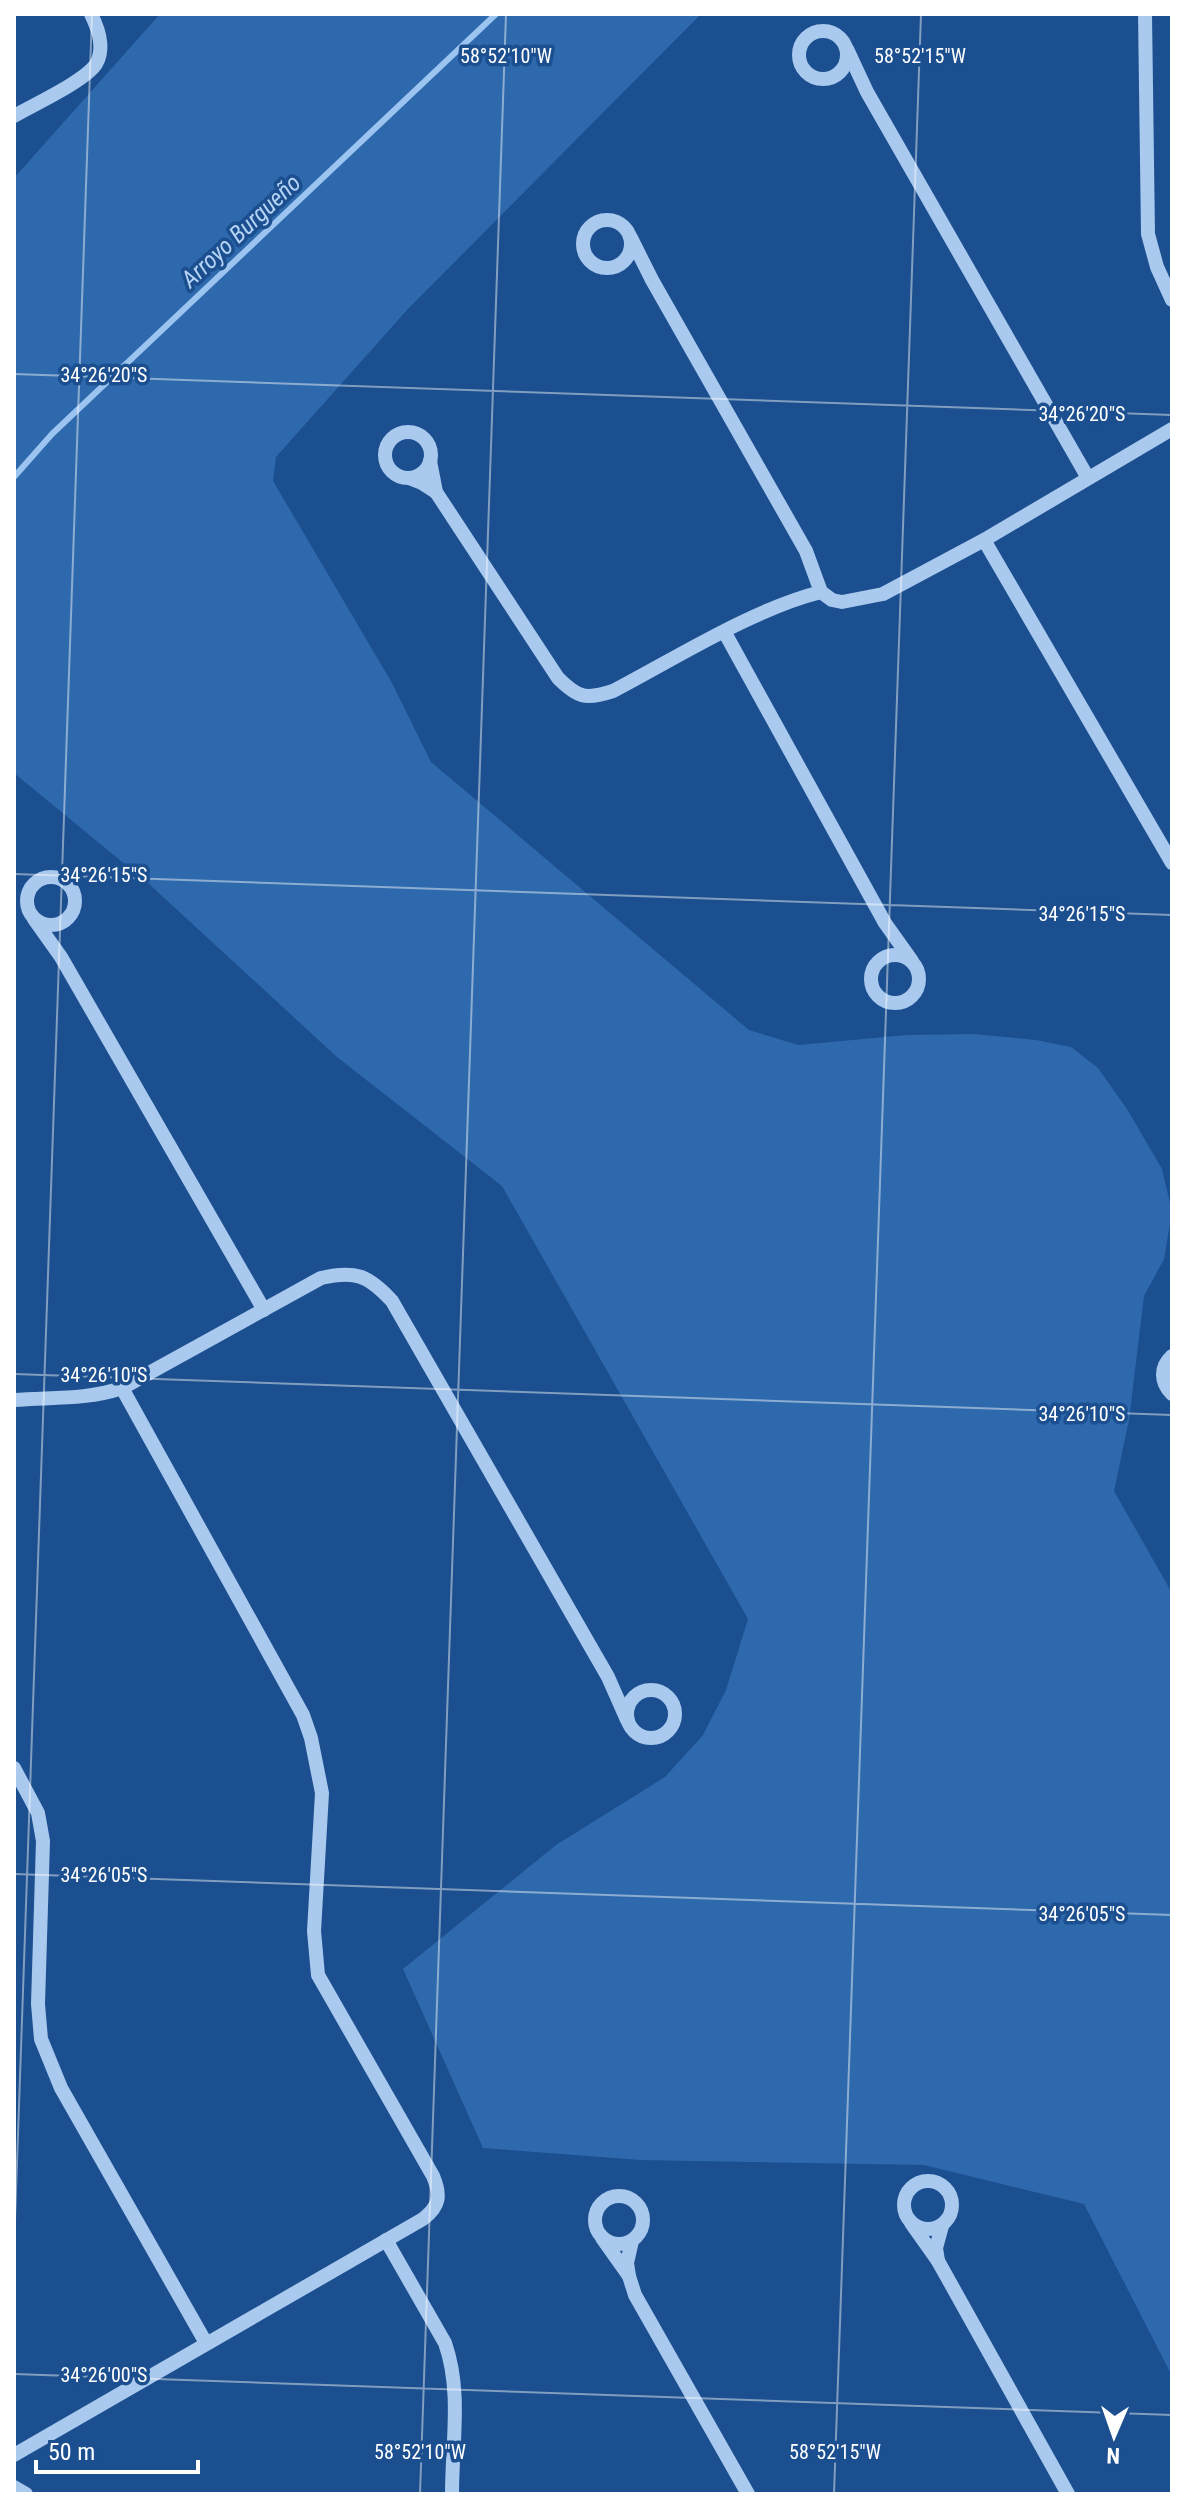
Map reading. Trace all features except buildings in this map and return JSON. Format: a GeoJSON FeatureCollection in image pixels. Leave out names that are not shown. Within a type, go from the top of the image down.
{"type":"FeatureCollection","features":[{"type":"Feature","properties":{"kind":"street"},"geometry":{"type":"LineString","coordinates":[[14,116],[81,77],[95,65],[101,47],[91,14]]}},
{"type":"Feature","properties":{"kind":"street"},"geometry":{"type":"LineString","coordinates":[[1145,14],[1148,234],[1157,267],[1172,300]]}},
{"type":"Feature","properties":{"kind":"street"},"geometry":{"type":"LineString","coordinates":[[847,49],[846,65],[835,77],[827,80],[811,77],[801,65],[799,49],[808,36],[823,31],[838,36],[847,49],[867,92],[1088,478]]}},
{"type":"Feature","properties":{"kind":"street"},"geometry":{"type":"LineString","coordinates":[[835,77],[857,83],[867,92]]}},
{"type":"Feature","properties":{"kind":"street"},"geometry":{"type":"LineString","coordinates":[[652,280],[641,272],[619,266],[603,268],[589,260],[583,246],[592,224],[608,219],[623,224],[806,551],[821,592],[832,600],[842,602],[883,594],[984,540],[1172,429]]}},
{"type":"Feature","properties":{"kind":"street"},"geometry":{"type":"LineString","coordinates":[[619,266],[630,254],[631,238]]}},
{"type":"Feature","properties":{"kind":"street"},"geometry":{"type":"LineString","coordinates":[[436,492],[394,474],[386,462],[386,447],[397,435],[419,435],[429,446],[436,492],[558,678],[569,690],[581,696],[594,697],[613,691],[795,599],[821,592]]}},
{"type":"Feature","properties":{"kind":"street"},"geometry":{"type":"LineString","coordinates":[[409,478],[422,473],[430,461]]}},
{"type":"Feature","properties":{"kind":"street"},"geometry":{"type":"LineString","coordinates":[[984,540],[1172,863]]}},
{"type":"Feature","properties":{"kind":"street"},"geometry":{"type":"LineString","coordinates":[[725,633],[885,923],[919,975],[916,991],[904,1001],[896,1003],[881,999],[871,987],[871,970],[881,958],[887,936],[885,923]]}},
{"type":"Feature","properties":{"kind":"street"},"geometry":{"type":"LineString","coordinates":[[61,957],[59,944],[65,922],[75,909],[75,893],[58,877],[42,878],[30,889],[27,905],[34,919],[61,957],[264,1310]]}},
{"type":"Feature","properties":{"kind":"street"},"geometry":{"type":"LineString","coordinates":[[34,919],[49,926],[65,922]]}},
{"type":"Feature","properties":{"kind":"street"},"geometry":{"type":"LineString","coordinates":[[881,958],[897,954],[912,961]]}},
{"type":"Feature","properties":{"kind":"street"},"geometry":{"type":"LineString","coordinates":[[14,1400],[102,1395],[122,1388],[321,1278],[356,1274],[368,1279],[392,1301],[608,1677],[630,1727],[642,1738],[658,1738],[671,1729],[676,1713],[670,1699],[656,1690],[641,1692],[618,1686],[608,1677]]}},
{"type":"Feature","properties":{"kind":"street"},"geometry":{"type":"LineString","coordinates":[[1172,1356],[1163,1367],[1162,1375],[1172,1394]]}},
{"type":"Feature","properties":{"kind":"street"},"geometry":{"type":"LineString","coordinates":[[14,2455],[386,2240],[434,2211],[439,2201],[439,2189],[318,1975],[314,1931],[322,1793],[303,1715],[122,1388]]}},
{"type":"Feature","properties":{"kind":"street"},"geometry":{"type":"LineString","coordinates":[[627,1720],[629,1704],[641,1692]]}},
{"type":"Feature","properties":{"kind":"street"},"geometry":{"type":"LineString","coordinates":[[14,1768],[38,1813],[43,1841],[38,2004],[45,2054],[77,2118],[206,2343]]}},
{"type":"Feature","properties":{"kind":"street"},"geometry":{"type":"LineString","coordinates":[[938,2261],[936,2248],[942,2226],[952,2213],[952,2197],[935,2181],[919,2182],[907,2193],[904,2209],[938,2261],[1068,2494]]}},
{"type":"Feature","properties":{"kind":"street"},"geometry":{"type":"LineString","coordinates":[[629,2276],[595,2224],[595,2215],[603,2202],[618,2196],[633,2200],[643,2213],[642,2229],[632,2241],[627,2263],[635,2295],[748,2494]]}},
{"type":"Feature","properties":{"kind":"street"},"geometry":{"type":"LineString","coordinates":[[911,2222],[926,2229],[942,2226]]}},
{"type":"Feature","properties":{"kind":"street"},"geometry":{"type":"LineString","coordinates":[[602,2238],[616,2245],[632,2241]]}},
{"type":"Feature","properties":{"kind":"street"},"geometry":{"type":"LineString","coordinates":[[386,2240],[445,2343],[451,2359],[455,2398],[452,2494]]}},
{"type":"Feature","properties":{"kind":"street"},"geometry":{"type":"LineString","coordinates":[[14,2487],[26,2494]]}},
{"type":"Feature","properties":{"kind":"shaded area"},"geometry":{"type":"Polygon","coordinates":[[[160,14],[701,14],[407,310],[276,457],[273,481],[392,683],[431,762],[749,1030],[798,1045],[907,1035],[973,1034],[1071,1047],[1098,1068],[1127,1109],[1162,1169],[1172,1212],[1164,1259],[1144,1296],[1129,1420],[1114,1491],[1172,1593],[1172,2376],[1084,2204],[924,2165],[641,2160],[483,2148],[403,1969],[556,1845],[665,1777],[703,1735],[726,1690],[748,1619],[502,1186],[337,1057],[149,884],[14,773],[14,178],[160,14]]]}},
{"type":"Feature","properties":{"kind":"waterway","name":"Arroyo Burgueño"},"geometry":{"type":"LineString","coordinates":[[14,477],[52,434],[496,14]]}}]}
